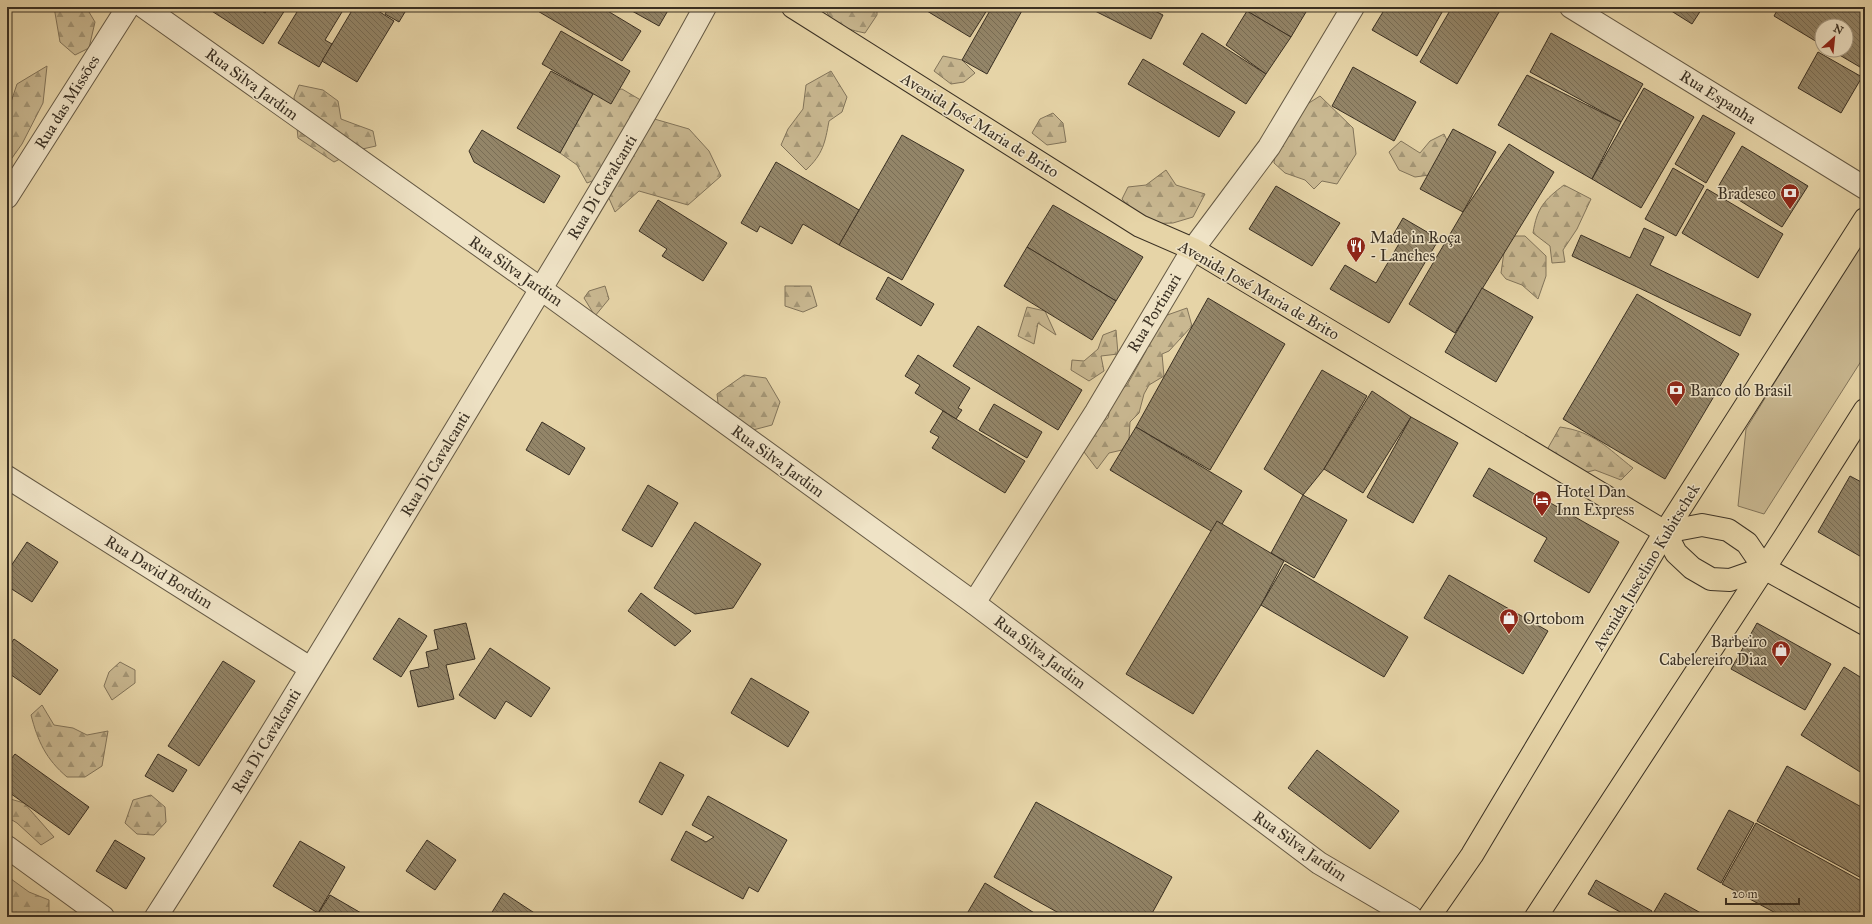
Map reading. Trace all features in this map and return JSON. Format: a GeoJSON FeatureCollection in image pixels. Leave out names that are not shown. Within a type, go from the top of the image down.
{"type":"FeatureCollection","features":[{"type":"Feature","properties":{"kind":"main road","name":"Avenida José Maria de Brito"},"geometry":{"type":"LineString","coordinates":[[793,7],[1140,226],[1193,249],[1665,532]]}},
{"type":"Feature","properties":{"kind":"main road","name":"Avenida Juscelino Kubitschek"},"geometry":{"type":"LineString","coordinates":[[1429,917],[1472,855],[1665,532],[1865,219]]}},
{"type":"Feature","properties":{"kind":"main road"},"geometry":{"type":"LineString","coordinates":[[1536,917],[1764,568],[1865,410]]}},
{"type":"Feature","properties":{"kind":"main road"},"geometry":{"type":"LineString","coordinates":[[1764,568],[1730,580],[1711,578],[1692,568],[1676,553],[1665,532],[1702,525],[1728,530],[1747,543],[1764,568],[1865,624]]}},
{"type":"Feature","properties":{"kind":"street","name":"Rua das Missões"},"geometry":{"type":"LineString","coordinates":[[7,197],[128,7]]}},
{"type":"Feature","properties":{"kind":"street","name":"Rua Silva Jardim"},"geometry":{"type":"LineString","coordinates":[[144,7],[541,289],[974,603],[1319,863],[1411,917]]}},
{"type":"Feature","properties":{"kind":"street","name":"Rua Di Cavalcanti"},"geometry":{"type":"LineString","coordinates":[[156,917],[218,822],[541,289],[656,98],[705,7]]}},
{"type":"Feature","properties":{"kind":"street","name":"Rua Portinari"},"geometry":{"type":"LineString","coordinates":[[974,603],[1096,412],[1193,249],[1269,147],[1353,7]]}},
{"type":"Feature","properties":{"kind":"street","name":"Rua Espanha"},"geometry":{"type":"LineString","coordinates":[[1571,7],[1865,188]]}},
{"type":"Feature","properties":{"kind":"street","name":"Rua David Bordim"},"geometry":{"type":"LineString","coordinates":[[7,477],[310,668]]}},
{"type":"Feature","properties":{"kind":"street"},"geometry":{"type":"LineString","coordinates":[[7,847],[103,917]]}},
{"type":"Feature","properties":{"kind":"green space"},"geometry":{"type":"Polygon","coordinates":[[[54,7],[86,7],[95,22],[89,48],[75,55],[60,42],[54,7]]]}},
{"type":"Feature","properties":{"kind":"green space"},"geometry":{"type":"Polygon","coordinates":[[[825,7],[877,7],[877,15],[865,33],[846,28],[835,22],[827,13],[825,7]]]}},
{"type":"Feature","properties":{"kind":"green space"},"geometry":{"type":"Polygon","coordinates":[[[943,56],[962,60],[975,73],[964,82],[951,84],[934,71],[943,56]]]}},
{"type":"Feature","properties":{"kind":"green space"},"geometry":{"type":"Polygon","coordinates":[[[47,66],[43,103],[22,144],[7,165],[7,114],[17,84],[47,66]]]}},
{"type":"Feature","properties":{"kind":"green space"},"geometry":{"type":"Polygon","coordinates":[[[831,71],[847,97],[842,112],[829,121],[820,153],[806,170],[781,145],[788,129],[803,109],[806,85],[831,71]]]}},
{"type":"Feature","properties":{"kind":"green space"},"geometry":{"type":"Polygon","coordinates":[[[299,85],[323,90],[338,101],[341,119],[373,131],[376,146],[358,150],[334,162],[298,138],[294,97],[299,85]]]}},
{"type":"Feature","properties":{"kind":"green space"},"geometry":{"type":"Polygon","coordinates":[[[622,89],[644,102],[651,118],[689,129],[709,151],[721,176],[688,205],[639,191],[615,212],[600,178],[587,183],[577,165],[560,153],[593,94],[622,89]]]}},
{"type":"Feature","properties":{"kind":"green space"},"geometry":{"type":"Polygon","coordinates":[[[1320,96],[1353,128],[1356,154],[1337,184],[1322,181],[1314,189],[1305,180],[1285,173],[1274,163],[1276,143],[1304,106],[1320,96]]]}},
{"type":"Feature","properties":{"kind":"green space"},"geometry":{"type":"Polygon","coordinates":[[[1053,113],[1063,123],[1066,142],[1047,145],[1032,133],[1040,119],[1053,113]]]}},
{"type":"Feature","properties":{"kind":"green space"},"geometry":{"type":"Polygon","coordinates":[[[1444,134],[1452,151],[1437,174],[1415,177],[1399,170],[1389,152],[1401,141],[1420,153],[1430,141],[1444,134]]]}},
{"type":"Feature","properties":{"kind":"green space"},"geometry":{"type":"Polygon","coordinates":[[[1166,170],[1176,185],[1205,194],[1193,217],[1173,223],[1143,224],[1122,199],[1128,187],[1146,185],[1166,170]]]}},
{"type":"Feature","properties":{"kind":"green space"},"geometry":{"type":"Polygon","coordinates":[[[1564,185],[1591,199],[1577,229],[1563,250],[1565,262],[1552,263],[1550,246],[1533,233],[1542,205],[1551,195],[1564,185]]]}},
{"type":"Feature","properties":{"kind":"green space"},"geometry":{"type":"Polygon","coordinates":[[[1514,236],[1525,236],[1546,256],[1546,276],[1538,299],[1522,285],[1506,279],[1501,273],[1504,252],[1514,236]]]}},
{"type":"Feature","properties":{"kind":"green space"},"geometry":{"type":"Polygon","coordinates":[[[1865,236],[1865,355],[1764,514],[1738,506],[1746,429],[1865,236]]]}},
{"type":"Feature","properties":{"kind":"green space"},"geometry":{"type":"Polygon","coordinates":[[[605,286],[609,299],[595,316],[584,298],[589,291],[605,286]]]}},
{"type":"Feature","properties":{"kind":"green space"},"geometry":{"type":"Polygon","coordinates":[[[785,286],[811,286],[817,306],[803,312],[785,306],[785,286]]]}},
{"type":"Feature","properties":{"kind":"green space"},"geometry":{"type":"Polygon","coordinates":[[[1027,307],[1045,311],[1056,335],[1038,323],[1034,344],[1018,336],[1027,307]]]}},
{"type":"Feature","properties":{"kind":"green space"},"geometry":{"type":"Polygon","coordinates":[[[1187,308],[1192,326],[1169,351],[1162,354],[1164,376],[1149,385],[1144,394],[1139,413],[1130,422],[1129,439],[1122,450],[1109,453],[1097,469],[1078,444],[1089,432],[1108,418],[1113,396],[1127,385],[1146,351],[1145,334],[1156,319],[1187,308]]]}},
{"type":"Feature","properties":{"kind":"green space"},"geometry":{"type":"Polygon","coordinates":[[[1116,330],[1118,354],[1101,356],[1104,371],[1089,381],[1071,370],[1072,360],[1084,361],[1098,349],[1103,335],[1116,330]]]}},
{"type":"Feature","properties":{"kind":"green space"},"geometry":{"type":"Polygon","coordinates":[[[744,375],[766,378],[780,402],[772,425],[753,430],[719,412],[717,394],[744,375]]]}},
{"type":"Feature","properties":{"kind":"green space"},"geometry":{"type":"Polygon","coordinates":[[[1560,427],[1572,429],[1592,437],[1633,468],[1621,480],[1595,470],[1584,473],[1549,455],[1548,448],[1560,427]]]}},
{"type":"Feature","properties":{"kind":"green space"},"geometry":{"type":"Polygon","coordinates":[[[120,662],[135,670],[135,683],[112,700],[104,686],[109,672],[120,662]]]}},
{"type":"Feature","properties":{"kind":"green space"},"geometry":{"type":"Polygon","coordinates":[[[42,705],[54,725],[73,728],[87,735],[108,731],[102,766],[85,777],[67,777],[54,764],[48,757],[40,742],[31,715],[42,705]]]}},
{"type":"Feature","properties":{"kind":"green space"},"geometry":{"type":"Polygon","coordinates":[[[151,795],[165,807],[166,822],[154,835],[137,834],[125,823],[133,800],[151,795]]]}},
{"type":"Feature","properties":{"kind":"green space"},"geometry":{"type":"Polygon","coordinates":[[[7,798],[24,803],[54,837],[41,845],[17,823],[7,817],[7,798]]]}},
{"type":"Feature","properties":{"kind":"green space"},"geometry":{"type":"Polygon","coordinates":[[[7,876],[29,892],[49,900],[49,914],[41,917],[7,917],[7,876]]]}},
{"type":"Feature","properties":{"kind":"building"},"geometry":{"type":"Polygon","coordinates":[[[256,7],[265,13],[268,7],[287,7],[263,44],[207,8],[256,7]]]}},
{"type":"Feature","properties":{"kind":"building"},"geometry":{"type":"Polygon","coordinates":[[[300,7],[345,7],[325,40],[332,44],[319,67],[278,43],[300,7]]]}},
{"type":"Feature","properties":{"kind":"building"},"geometry":{"type":"Polygon","coordinates":[[[354,7],[372,7],[394,21],[357,82],[322,61],[354,7]]]}},
{"type":"Feature","properties":{"kind":"building"},"geometry":{"type":"Polygon","coordinates":[[[389,7],[408,7],[399,22],[385,14],[389,7]]]}},
{"type":"Feature","properties":{"kind":"building"},"geometry":{"type":"Polygon","coordinates":[[[531,7],[601,7],[641,31],[622,61],[531,7]]]}},
{"type":"Feature","properties":{"kind":"building"},"geometry":{"type":"Polygon","coordinates":[[[634,7],[670,7],[659,26],[632,11],[634,7]]]}},
{"type":"Feature","properties":{"kind":"building"},"geometry":{"type":"Polygon","coordinates":[[[920,7],[930,7],[927,11],[920,7]]]}},
{"type":"Feature","properties":{"kind":"building"},"geometry":{"type":"Polygon","coordinates":[[[930,7],[989,7],[970,37],[927,11],[930,7]]]}},
{"type":"Feature","properties":{"kind":"building"},"geometry":{"type":"Polygon","coordinates":[[[992,7],[1024,7],[987,74],[962,60],[992,7]]]}},
{"type":"Feature","properties":{"kind":"building"},"geometry":{"type":"Polygon","coordinates":[[[1087,7],[1147,7],[1163,15],[1151,39],[1087,7]]]}},
{"type":"Feature","properties":{"kind":"building"},"geometry":{"type":"Polygon","coordinates":[[[1240,7],[1309,7],[1291,37],[1240,7]]]}},
{"type":"Feature","properties":{"kind":"building"},"geometry":{"type":"Polygon","coordinates":[[[1386,7],[1445,7],[1417,56],[1372,30],[1386,7]]]}},
{"type":"Feature","properties":{"kind":"building"},"geometry":{"type":"Polygon","coordinates":[[[1452,7],[1502,7],[1457,84],[1420,62],[1452,7]]]}},
{"type":"Feature","properties":{"kind":"building"},"geometry":{"type":"Polygon","coordinates":[[[1665,7],[1703,7],[1692,24],[1665,7]]]}},
{"type":"Feature","properties":{"kind":"building"},"geometry":{"type":"Polygon","coordinates":[[[1735,7],[1744,7],[1742,11],[1735,7]]]}},
{"type":"Feature","properties":{"kind":"building"},"geometry":{"type":"Polygon","coordinates":[[[1779,7],[1865,7],[1865,70],[1845,58],[1854,58],[1854,18],[1814,18],[1814,40],[1774,16],[1779,7]]]}},
{"type":"Feature","properties":{"kind":"building"},"geometry":{"type":"Polygon","coordinates":[[[1247,11],[1291,37],[1266,74],[1226,45],[1247,11]]]}},
{"type":"Feature","properties":{"kind":"building"},"geometry":{"type":"Polygon","coordinates":[[[561,31],[630,71],[611,104],[542,64],[561,31]]]}},
{"type":"Feature","properties":{"kind":"building"},"geometry":{"type":"Polygon","coordinates":[[[1202,33],[1266,74],[1246,104],[1183,64],[1202,33]]]}},
{"type":"Feature","properties":{"kind":"building"},"geometry":{"type":"Polygon","coordinates":[[[1551,33],[1643,84],[1621,122],[1530,72],[1551,33]]]}},
{"type":"Feature","properties":{"kind":"building"},"geometry":{"type":"Polygon","coordinates":[[[1815,58],[1829,58],[1862,77],[1841,113],[1798,88],[1815,58]]]}},
{"type":"Feature","properties":{"kind":"building"},"geometry":{"type":"Polygon","coordinates":[[[1143,59],[1235,112],[1219,137],[1128,84],[1143,59]]]}},
{"type":"Feature","properties":{"kind":"building"},"geometry":{"type":"Polygon","coordinates":[[[1353,67],[1416,102],[1394,141],[1332,106],[1353,67]]]}},
{"type":"Feature","properties":{"kind":"building"},"geometry":{"type":"Polygon","coordinates":[[[551,71],[593,94],[560,153],[517,128],[551,71]]]}},
{"type":"Feature","properties":{"kind":"building"},"geometry":{"type":"Polygon","coordinates":[[[1527,75],[1621,122],[1592,179],[1498,125],[1527,75]]]}},
{"type":"Feature","properties":{"kind":"building"},"geometry":{"type":"Polygon","coordinates":[[[1644,88],[1694,117],[1641,208],[1592,179],[1644,88]]]}},
{"type":"Feature","properties":{"kind":"building"},"geometry":{"type":"Polygon","coordinates":[[[1703,115],[1735,133],[1706,183],[1675,164],[1703,115]]]}},
{"type":"Feature","properties":{"kind":"building"},"geometry":{"type":"Polygon","coordinates":[[[1453,129],[1496,152],[1463,212],[1420,189],[1453,129]]]}},
{"type":"Feature","properties":{"kind":"building"},"geometry":{"type":"Polygon","coordinates":[[[482,130],[560,176],[544,203],[474,162],[469,151],[482,130]]]}},
{"type":"Feature","properties":{"kind":"building"},"geometry":{"type":"Polygon","coordinates":[[[902,135],[964,170],[902,280],[839,245],[902,135]]]}},
{"type":"Feature","properties":{"kind":"building"},"geometry":{"type":"Polygon","coordinates":[[[1509,144],[1554,172],[1455,333],[1409,304],[1463,212],[1509,144]]]}},
{"type":"Feature","properties":{"kind":"building"},"geometry":{"type":"Polygon","coordinates":[[[1742,146],[1808,186],[1782,227],[1718,187],[1742,146]]]}},
{"type":"Feature","properties":{"kind":"building"},"geometry":{"type":"Polygon","coordinates":[[[776,162],[859,210],[839,245],[803,224],[792,244],[760,226],[757,232],[741,223],[776,162]]]}},
{"type":"Feature","properties":{"kind":"building"},"geometry":{"type":"Polygon","coordinates":[[[1673,168],[1704,186],[1676,236],[1645,219],[1673,168]]]}},
{"type":"Feature","properties":{"kind":"building"},"geometry":{"type":"Polygon","coordinates":[[[1276,186],[1340,223],[1312,266],[1249,229],[1276,186]]]}},
{"type":"Feature","properties":{"kind":"building"},"geometry":{"type":"Polygon","coordinates":[[[1707,189],[1783,234],[1758,278],[1682,233],[1707,189]]]}},
{"type":"Feature","properties":{"kind":"building"},"geometry":{"type":"Polygon","coordinates":[[[658,200],[727,243],[703,281],[662,256],[667,249],[639,231],[658,200]]]}},
{"type":"Feature","properties":{"kind":"building"},"geometry":{"type":"Polygon","coordinates":[[[1053,205],[1143,257],[1116,301],[1027,247],[1053,205]]]}},
{"type":"Feature","properties":{"kind":"building"},"geometry":{"type":"Polygon","coordinates":[[[1403,218],[1439,239],[1389,323],[1330,289],[1345,265],[1376,283],[1400,242],[1392,237],[1403,218]]]}},
{"type":"Feature","properties":{"kind":"building"},"geometry":{"type":"Polygon","coordinates":[[[1644,228],[1664,237],[1650,265],[1751,314],[1740,336],[1572,256],[1581,235],[1630,258],[1644,228]]]}},
{"type":"Feature","properties":{"kind":"building"},"geometry":{"type":"Polygon","coordinates":[[[1027,247],[1116,301],[1092,340],[1004,286],[1027,247]]]}},
{"type":"Feature","properties":{"kind":"building"},"geometry":{"type":"Polygon","coordinates":[[[888,277],[934,304],[921,326],[876,299],[888,277]]]}},
{"type":"Feature","properties":{"kind":"building"},"geometry":{"type":"Polygon","coordinates":[[[1482,288],[1533,317],[1496,382],[1445,352],[1482,288]]]}},
{"type":"Feature","properties":{"kind":"building"},"geometry":{"type":"Polygon","coordinates":[[[1637,294],[1739,354],[1665,479],[1563,419],[1637,294]]]}},
{"type":"Feature","properties":{"kind":"building"},"geometry":{"type":"Polygon","coordinates":[[[1208,298],[1285,344],[1210,470],[1136,427],[1208,298]]]}},
{"type":"Feature","properties":{"kind":"building"},"geometry":{"type":"Polygon","coordinates":[[[978,326],[1082,390],[1058,430],[953,366],[978,326]]]}},
{"type":"Feature","properties":{"kind":"building"},"geometry":{"type":"Polygon","coordinates":[[[918,355],[970,388],[958,408],[962,410],[956,419],[915,393],[920,385],[905,376],[918,355]]]}},
{"type":"Feature","properties":{"kind":"building"},"geometry":{"type":"Polygon","coordinates":[[[1322,370],[1367,396],[1324,469],[1303,495],[1264,469],[1322,370]]]}},
{"type":"Feature","properties":{"kind":"building"},"geometry":{"type":"Polygon","coordinates":[[[1372,391],[1411,417],[1363,493],[1324,469],[1372,391]]]}},
{"type":"Feature","properties":{"kind":"building"},"geometry":{"type":"Polygon","coordinates":[[[994,404],[1042,432],[1027,458],[979,430],[994,404]]]}},
{"type":"Feature","properties":{"kind":"building"},"geometry":{"type":"Polygon","coordinates":[[[943,411],[1025,461],[1005,493],[932,448],[939,437],[930,432],[943,411]]]}},
{"type":"Feature","properties":{"kind":"building"},"geometry":{"type":"Polygon","coordinates":[[[1411,417],[1458,443],[1413,523],[1367,497],[1411,417]]]}},
{"type":"Feature","properties":{"kind":"building"},"geometry":{"type":"Polygon","coordinates":[[[542,422],[585,448],[569,475],[526,450],[542,422]]]}},
{"type":"Feature","properties":{"kind":"building"},"geometry":{"type":"Polygon","coordinates":[[[1136,427],[1242,491],[1216,534],[1110,470],[1136,427]]]}},
{"type":"Feature","properties":{"kind":"building","name":"Hotel Dan Inn Express"},"geometry":{"type":"Polygon","coordinates":[[[1489,468],[1619,542],[1589,593],[1534,561],[1547,538],[1473,496],[1489,468]]]}},
{"type":"Feature","properties":{"kind":"building"},"geometry":{"type":"Polygon","coordinates":[[[1850,476],[1865,484],[1865,559],[1818,532],[1850,476]]]}},
{"type":"Feature","properties":{"kind":"building"},"geometry":{"type":"Polygon","coordinates":[[[648,485],[678,503],[652,547],[622,530],[648,485]]]}},
{"type":"Feature","properties":{"kind":"building"},"geometry":{"type":"Polygon","coordinates":[[[1303,495],[1347,520],[1314,578],[1271,553],[1303,495]]]}},
{"type":"Feature","properties":{"kind":"building"},"geometry":{"type":"Polygon","coordinates":[[[1217,521],[1284,561],[1261,605],[1193,714],[1126,674],[1217,521]]]}},
{"type":"Feature","properties":{"kind":"building"},"geometry":{"type":"Polygon","coordinates":[[[695,522],[761,564],[733,608],[695,614],[654,588],[695,522]]]}},
{"type":"Feature","properties":{"kind":"building"},"geometry":{"type":"Polygon","coordinates":[[[27,542],[58,562],[32,602],[7,586],[7,572],[27,542]]]}},
{"type":"Feature","properties":{"kind":"building"},"geometry":{"type":"Polygon","coordinates":[[[1285,564],[1408,637],[1384,677],[1261,605],[1285,564]]]}},
{"type":"Feature","properties":{"kind":"building"},"geometry":{"type":"Polygon","coordinates":[[[1449,575],[1548,631],[1523,674],[1424,618],[1449,575]]]}},
{"type":"Feature","properties":{"kind":"building"},"geometry":{"type":"Polygon","coordinates":[[[641,593],[691,631],[675,646],[628,611],[641,593]]]}},
{"type":"Feature","properties":{"kind":"building"},"geometry":{"type":"Polygon","coordinates":[[[399,618],[427,636],[401,677],[373,659],[399,618]]]}},
{"type":"Feature","properties":{"kind":"building"},"geometry":{"type":"Polygon","coordinates":[[[466,623],[475,659],[446,665],[454,699],[418,707],[410,671],[429,667],[426,652],[438,649],[434,630],[466,623]]]}},
{"type":"Feature","properties":{"kind":"building","name":"Barbeiro Cabelereiro Diaa"},"geometry":{"type":"Polygon","coordinates":[[[1757,623],[1831,664],[1805,710],[1731,669],[1757,623]]]}},
{"type":"Feature","properties":{"kind":"building"},"geometry":{"type":"Polygon","coordinates":[[[14,639],[58,670],[40,695],[7,672],[7,649],[14,639]]]}},
{"type":"Feature","properties":{"kind":"building"},"geometry":{"type":"Polygon","coordinates":[[[490,648],[550,688],[531,717],[506,701],[495,719],[459,695],[490,648]]]}},
{"type":"Feature","properties":{"kind":"building"},"geometry":{"type":"Polygon","coordinates":[[[223,661],[255,681],[199,766],[168,746],[223,661]]]}},
{"type":"Feature","properties":{"kind":"building"},"geometry":{"type":"Polygon","coordinates":[[[1844,667],[1865,680],[1865,775],[1801,735],[1844,667]]]}},
{"type":"Feature","properties":{"kind":"building"},"geometry":{"type":"Polygon","coordinates":[[[751,678],[809,712],[788,747],[731,713],[751,678]]]}},
{"type":"Feature","properties":{"kind":"building"},"geometry":{"type":"Polygon","coordinates":[[[1317,750],[1399,811],[1370,849],[1288,788],[1317,750]]]}},
{"type":"Feature","properties":{"kind":"building"},"geometry":{"type":"Polygon","coordinates":[[[15,754],[89,807],[69,835],[7,791],[7,764],[15,754]]]}},
{"type":"Feature","properties":{"kind":"building"},"geometry":{"type":"Polygon","coordinates":[[[158,754],[187,770],[173,792],[145,776],[158,754]]]}},
{"type":"Feature","properties":{"kind":"building"},"geometry":{"type":"Polygon","coordinates":[[[660,762],[684,775],[662,815],[639,802],[660,762]]]}},
{"type":"Feature","properties":{"kind":"building"},"geometry":{"type":"Polygon","coordinates":[[[1787,766],[1865,809],[1865,880],[1757,821],[1787,766]]]}},
{"type":"Feature","properties":{"kind":"building"},"geometry":{"type":"Polygon","coordinates":[[[708,796],[787,840],[758,892],[749,887],[743,899],[671,860],[686,831],[706,842],[714,837],[692,825],[708,796]]]}},
{"type":"Feature","properties":{"kind":"building"},"geometry":{"type":"Polygon","coordinates":[[[1036,802],[1172,877],[1150,917],[1066,917],[994,877],[1036,802]]]}},
{"type":"Feature","properties":{"kind":"building"},"geometry":{"type":"Polygon","coordinates":[[[1729,810],[1754,823],[1721,883],[1697,869],[1729,810]]]}},
{"type":"Feature","properties":{"kind":"building"},"geometry":{"type":"Polygon","coordinates":[[[1756,823],[1865,883],[1865,917],[1783,917],[1722,884],[1756,823]]]}},
{"type":"Feature","properties":{"kind":"building"},"geometry":{"type":"Polygon","coordinates":[[[115,840],[145,858],[126,889],[96,871],[115,840]]]}},
{"type":"Feature","properties":{"kind":"building"},"geometry":{"type":"Polygon","coordinates":[[[427,840],[456,860],[435,890],[406,871],[427,840]]]}},
{"type":"Feature","properties":{"kind":"building"},"geometry":{"type":"Polygon","coordinates":[[[300,841],[345,867],[318,913],[273,886],[300,841]]]}},
{"type":"Feature","properties":{"kind":"building"},"geometry":{"type":"Polygon","coordinates":[[[1596,880],[1652,911],[1649,917],[1629,917],[1588,894],[1596,880]]]}},
{"type":"Feature","properties":{"kind":"building"},"geometry":{"type":"Polygon","coordinates":[[[985,883],[1041,917],[965,917],[985,883]]]}},
{"type":"Feature","properties":{"kind":"building"},"geometry":{"type":"Polygon","coordinates":[[[504,893],[539,916],[539,917],[489,917],[504,893]]]}},
{"type":"Feature","properties":{"kind":"building"},"geometry":{"type":"Polygon","coordinates":[[[1665,893],[1708,917],[1651,917],[1665,893]]]}},
{"type":"Feature","properties":{"kind":"building"},"geometry":{"type":"Polygon","coordinates":[[[330,895],[368,917],[316,917],[330,895]]]}},
{"type":"Feature","properties":{"kind":"place","name":"Bradesco"},"geometry":{"type":"Point","coordinates":[1790,210]}},
{"type":"Feature","properties":{"kind":"place","name":"Made in Roça - Lanches"},"geometry":{"type":"Point","coordinates":[1356,263]}},
{"type":"Feature","properties":{"kind":"place","name":"Banco do Brasil"},"geometry":{"type":"Point","coordinates":[1676,407]}},
{"type":"Feature","properties":{"kind":"place","name":"Hotel Dan Inn Express"},"geometry":{"type":"Point","coordinates":[1542,517]}},
{"type":"Feature","properties":{"kind":"place","name":"Ortobom"},"geometry":{"type":"Point","coordinates":[1509,635]}},
{"type":"Feature","properties":{"kind":"place","name":"Barbeiro Cabelereiro Diaa"},"geometry":{"type":"Point","coordinates":[1781,667]}}]}
